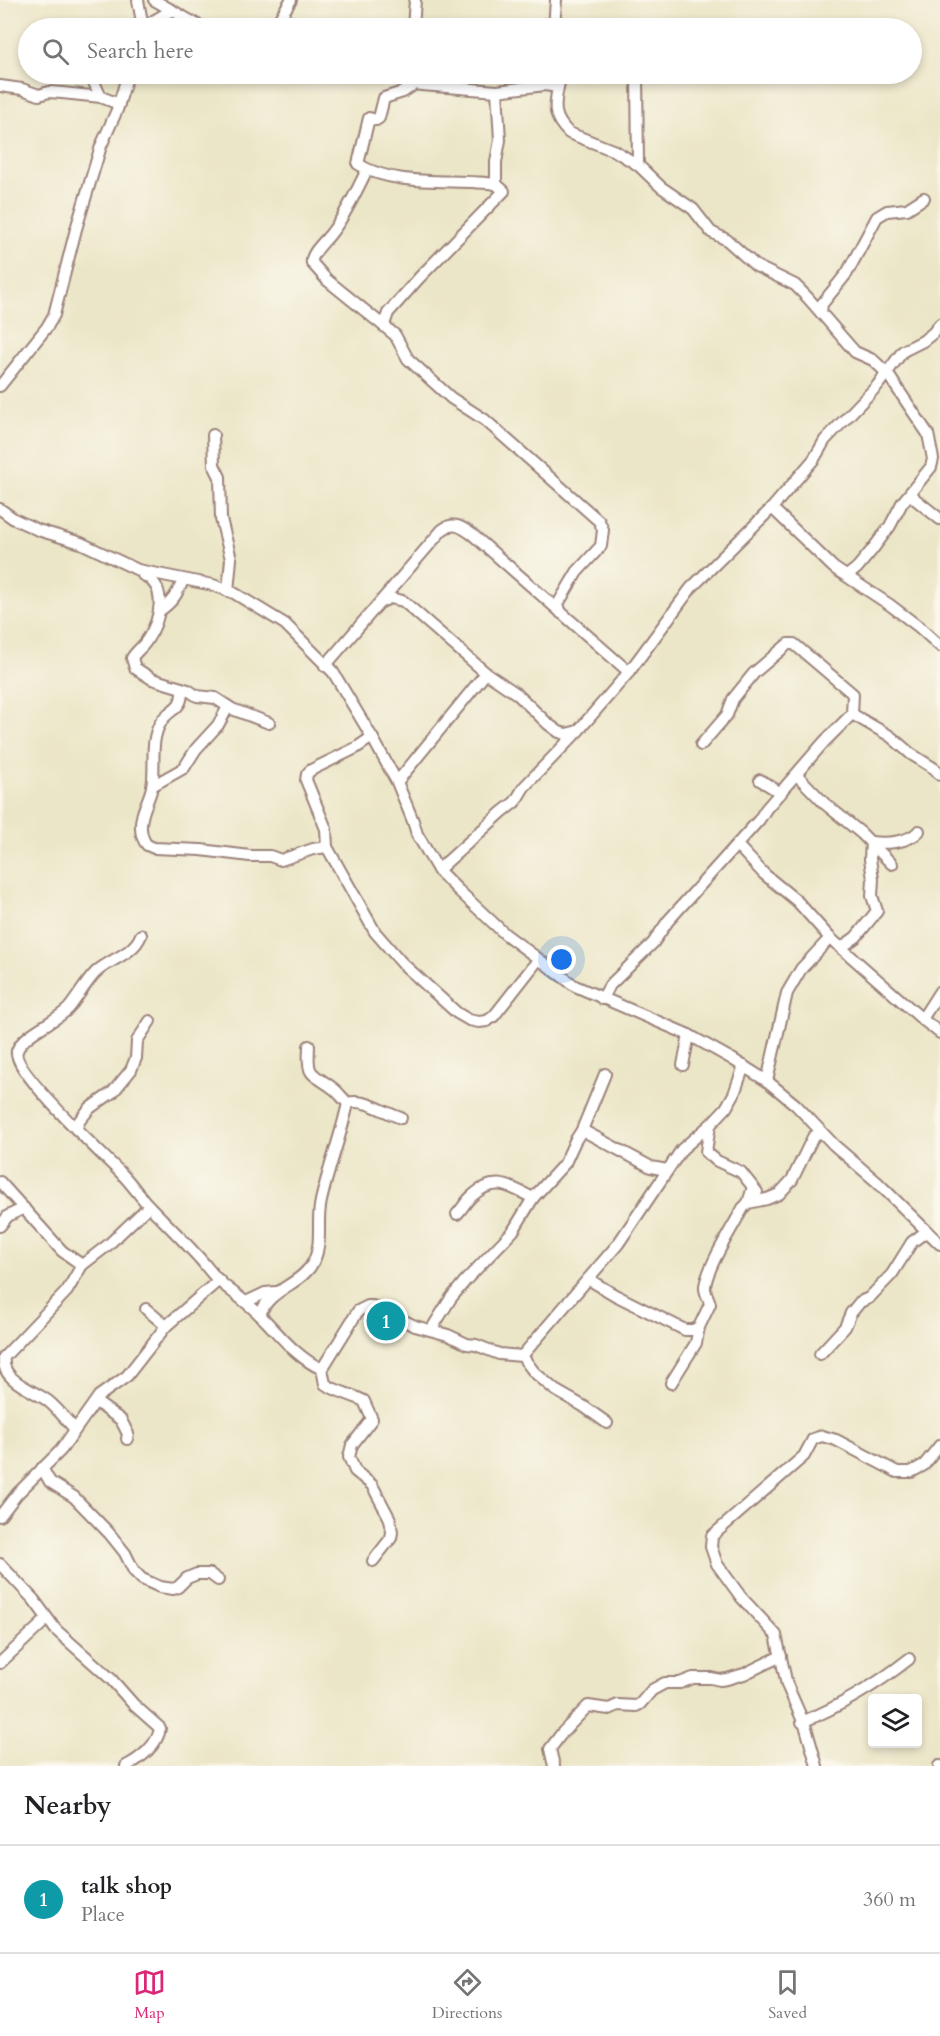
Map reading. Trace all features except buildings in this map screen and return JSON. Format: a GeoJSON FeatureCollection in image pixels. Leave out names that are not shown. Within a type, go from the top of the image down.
{"type":"FeatureCollection","features":[{"type":"Feature","properties":{"kind":"street"},"geometry":{"type":"LineString","coordinates":[[138,0],[141,18]]}},
{"type":"Feature","properties":{"kind":"street"},"geometry":{"type":"LineString","coordinates":[[154,0],[186,18]]}},
{"type":"Feature","properties":{"kind":"street"},"geometry":{"type":"LineString","coordinates":[[280,18],[291,0]]}},
{"type":"Feature","properties":{"kind":"street"},"geometry":{"type":"LineString","coordinates":[[414,18],[415,0]]}},
{"type":"Feature","properties":{"kind":"street"},"geometry":{"type":"LineString","coordinates":[[555,18],[556,0]]}},
{"type":"Feature","properties":{"kind":"street"},"geometry":{"type":"LineString","coordinates":[[159,18],[172,10]]}},
{"type":"Feature","properties":{"kind":"street"},"geometry":{"type":"LineString","coordinates":[[95,84],[101,97]]}},
{"type":"Feature","properties":{"kind":"street"},"geometry":{"type":"LineString","coordinates":[[0,386],[54,315],[100,146],[119,105],[125,84]]}},
{"type":"Feature","properties":{"kind":"street"},"geometry":{"type":"LineString","coordinates":[[384,325],[388,314],[419,278],[504,191],[496,184],[410,180],[367,170],[358,164],[369,118],[376,120],[379,118],[384,98],[403,92],[410,84]]}},
{"type":"Feature","properties":{"kind":"street"},"geometry":{"type":"LineString","coordinates":[[424,84],[430,87],[497,91],[549,84]]}},
{"type":"Feature","properties":{"kind":"street"},"geometry":{"type":"LineString","coordinates":[[560,84],[556,113],[562,127],[569,133],[626,156],[661,187],[693,209],[711,232],[727,240],[756,266],[775,278],[795,285],[855,352],[873,360],[887,373],[928,434],[932,446],[931,467],[911,492],[872,550],[847,576]]}},
{"type":"Feature","properties":{"kind":"street"},"geometry":{"type":"LineString","coordinates":[[637,84],[638,165]]}},
{"type":"Feature","properties":{"kind":"street"},"geometry":{"type":"LineString","coordinates":[[0,86],[22,89],[39,95],[49,92],[101,97],[119,105]]}},
{"type":"Feature","properties":{"kind":"street"},"geometry":{"type":"LineString","coordinates":[[496,184],[496,162],[500,140],[497,91]]}},
{"type":"Feature","properties":{"kind":"street"},"geometry":{"type":"LineString","coordinates":[[367,170],[347,210],[311,261],[327,280],[395,335],[408,359],[452,398],[485,420],[599,521],[603,530],[601,546],[577,572],[562,596],[558,604],[561,613]]}},
{"type":"Feature","properties":{"kind":"street"},"geometry":{"type":"LineString","coordinates":[[821,313],[822,304],[847,273],[878,217],[887,211],[907,209],[924,198]]}},
{"type":"Feature","properties":{"kind":"street"},"geometry":{"type":"LineString","coordinates":[[438,870],[515,802],[524,787],[629,672],[691,588],[772,508],[814,459],[825,440],[887,373],[903,351],[933,333],[940,324]]}},
{"type":"Feature","properties":{"kind":"street"},"geometry":{"type":"LineString","coordinates":[[213,435],[214,465],[220,477],[221,519],[231,559],[228,591]]}},
{"type":"Feature","properties":{"kind":"street"},"geometry":{"type":"LineString","coordinates":[[911,492],[915,499],[940,519]]}},
{"type":"Feature","properties":{"kind":"street"},"geometry":{"type":"LineString","coordinates":[[772,508],[824,558],[897,610],[940,646]]}},
{"type":"Feature","properties":{"kind":"street"},"geometry":{"type":"LineString","coordinates":[[0,509],[14,519],[38,530],[81,543],[153,580],[159,596],[159,611],[148,639],[134,654],[133,663],[140,672],[197,696],[215,698],[228,707],[269,723]]}},
{"type":"Feature","properties":{"kind":"street"},"geometry":{"type":"LineString","coordinates":[[325,666],[442,530],[455,525],[473,535],[629,672]]}},
{"type":"Feature","properties":{"kind":"street"},"geometry":{"type":"LineString","coordinates":[[127,565],[154,574],[213,585],[228,591],[285,624],[333,672],[397,782],[417,834],[438,870],[505,934],[575,986],[688,1035],[766,1081],[796,1105],[821,1132],[940,1244]]}},
{"type":"Feature","properties":{"kind":"street"},"geometry":{"type":"LineString","coordinates":[[159,611],[178,593],[183,580]]}},
{"type":"Feature","properties":{"kind":"street"},"geometry":{"type":"LineString","coordinates":[[396,583],[396,591],[400,598],[486,673],[517,694],[548,724],[566,734],[578,730]]}},
{"type":"Feature","properties":{"kind":"street"},"geometry":{"type":"LineString","coordinates":[[380,602],[390,598],[400,598]]}},
{"type":"Feature","properties":{"kind":"street"},"geometry":{"type":"LineString","coordinates":[[602,999],[610,985],[652,943],[668,921],[737,845],[824,742],[852,714],[854,700],[851,690],[794,644],[788,644],[753,674],[733,699],[727,715],[701,745]]}},
{"type":"Feature","properties":{"kind":"street"},"geometry":{"type":"LineString","coordinates":[[616,661],[619,672],[617,685]]}},
{"type":"Feature","properties":{"kind":"street"},"geometry":{"type":"LineString","coordinates":[[397,782],[486,673]]}},
{"type":"Feature","properties":{"kind":"street"},"geometry":{"type":"LineString","coordinates":[[154,848],[144,841],[141,818],[152,786],[154,750],[159,728],[165,717],[180,704],[183,698],[182,689]]}},
{"type":"Feature","properties":{"kind":"street"},"geometry":{"type":"LineString","coordinates":[[152,786],[184,768],[196,749],[218,725],[228,707]]}},
{"type":"Feature","properties":{"kind":"street"},"geometry":{"type":"LineString","coordinates":[[852,714],[890,736],[940,775]]}},
{"type":"Feature","properties":{"kind":"street"},"geometry":{"type":"LineString","coordinates":[[372,737],[307,774],[306,780],[326,829],[327,847],[375,932],[423,983],[463,1017],[479,1022],[487,1021],[494,1016],[538,960]]}},
{"type":"Feature","properties":{"kind":"street"},"geometry":{"type":"LineString","coordinates":[[797,775],[824,803],[843,816],[892,864]]}},
{"type":"Feature","properties":{"kind":"street"},"geometry":{"type":"LineString","coordinates":[[760,780],[781,793]]}},
{"type":"Feature","properties":{"kind":"street"},"geometry":{"type":"LineString","coordinates":[[871,842],[911,838],[919,831]]}},
{"type":"Feature","properties":{"kind":"street"},"geometry":{"type":"LineString","coordinates":[[841,948],[860,932],[877,911],[872,896],[871,842]]}},
{"type":"Feature","properties":{"kind":"street"},"geometry":{"type":"LineString","coordinates":[[737,845],[764,874],[797,901],[830,938],[922,1020],[940,1033]]}},
{"type":"Feature","properties":{"kind":"street"},"geometry":{"type":"LineString","coordinates":[[139,852],[154,848],[201,850],[270,856],[281,860],[313,849],[327,847]]}},
{"type":"Feature","properties":{"kind":"street"},"geometry":{"type":"LineString","coordinates":[[450,880],[452,859]]}},
{"type":"Feature","properties":{"kind":"street"},"geometry":{"type":"LineString","coordinates":[[141,935],[133,948],[119,958],[110,960],[96,972],[68,1008],[24,1041],[16,1054],[22,1069],[76,1129],[131,1183],[149,1206],[219,1280],[246,1302],[310,1364],[322,1369]]}},
{"type":"Feature","properties":{"kind":"street"},"geometry":{"type":"LineString","coordinates":[[766,1081],[790,986],[801,969],[830,938]]}},
{"type":"Feature","properties":{"kind":"street"},"geometry":{"type":"LineString","coordinates":[[922,1020],[940,991]]}},
{"type":"Feature","properties":{"kind":"street"},"geometry":{"type":"LineString","coordinates":[[76,1129],[80,1119],[90,1108],[113,1092],[131,1070],[136,1058],[137,1041],[150,1021]]}},
{"type":"Feature","properties":{"kind":"street"},"geometry":{"type":"LineString","coordinates":[[683,1065],[688,1035]]}},
{"type":"Feature","properties":{"kind":"street"},"geometry":{"type":"LineString","coordinates":[[309,1046],[308,1062],[311,1074],[336,1091],[348,1103]]}},
{"type":"Feature","properties":{"kind":"street"},"geometry":{"type":"LineString","coordinates":[[522,1356],[618,1244],[686,1143],[710,1125],[730,1101],[744,1066]]}},
{"type":"Feature","properties":{"kind":"street"},"geometry":{"type":"LineString","coordinates":[[431,1330],[451,1298],[513,1231],[533,1198],[565,1163],[582,1130],[605,1074]]}},
{"type":"Feature","properties":{"kind":"street"},"geometry":{"type":"LineString","coordinates":[[348,1103],[354,1101],[365,1103],[401,1118]]}},
{"type":"Feature","properties":{"kind":"street"},"geometry":{"type":"LineString","coordinates":[[260,1315],[263,1305],[277,1292],[296,1282],[315,1259],[319,1246],[321,1202],[338,1147],[348,1103]]}},
{"type":"Feature","properties":{"kind":"street"},"geometry":{"type":"LineString","coordinates":[[710,1125],[705,1146],[706,1152],[717,1161],[741,1172],[767,1199]]}},
{"type":"Feature","properties":{"kind":"street"},"geometry":{"type":"LineString","coordinates":[[582,1130],[651,1167],[667,1170]]}},
{"type":"Feature","properties":{"kind":"street"},"geometry":{"type":"LineString","coordinates":[[748,1203],[779,1194],[792,1180],[813,1137],[821,1132]]}},
{"type":"Feature","properties":{"kind":"street"},"geometry":{"type":"LineString","coordinates":[[0,1182],[62,1251],[82,1265]]}},
{"type":"Feature","properties":{"kind":"street"},"geometry":{"type":"LineString","coordinates":[[457,1214],[472,1195],[497,1183],[506,1184],[533,1198]]}},
{"type":"Feature","properties":{"kind":"street"},"geometry":{"type":"LineString","coordinates":[[670,1383],[696,1343],[699,1327],[710,1304],[704,1289],[705,1283],[743,1208],[748,1203],[753,1187]]}},
{"type":"Feature","properties":{"kind":"street"},"geometry":{"type":"LineString","coordinates":[[75,1429],[49,1402],[17,1382],[8,1373],[3,1362],[7,1354],[67,1291],[82,1265],[108,1245],[149,1206]]}},
{"type":"Feature","properties":{"kind":"street"},"geometry":{"type":"LineString","coordinates":[[0,1226],[8,1216],[24,1208]]}},
{"type":"Feature","properties":{"kind":"street"},"geometry":{"type":"LineString","coordinates":[[820,1354],[845,1327],[851,1312],[860,1302],[869,1298],[891,1274],[912,1242],[927,1231]]}},
{"type":"Feature","properties":{"kind":"street"},"geometry":{"type":"LineString","coordinates":[[588,1279],[685,1330],[699,1327]]}},
{"type":"Feature","properties":{"kind":"street"},"geometry":{"type":"LineString","coordinates":[[0,1516],[61,1450],[99,1396],[127,1376],[166,1326],[219,1280]]}},
{"type":"Feature","properties":{"kind":"street"},"geometry":{"type":"LineString","coordinates":[[246,1302],[265,1293],[277,1292]]}},
{"type":"Feature","properties":{"kind":"street"},"geometry":{"type":"LineString","coordinates":[[374,1561],[391,1538],[391,1524],[372,1485],[355,1471],[349,1457],[352,1444],[372,1419],[364,1401],[351,1394],[335,1391],[325,1384],[322,1369],[358,1311],[368,1306],[381,1309],[415,1326],[448,1335],[490,1352],[522,1356],[534,1371],[555,1390],[607,1423]]}},
{"type":"Feature","properties":{"kind":"street"},"geometry":{"type":"LineString","coordinates":[[146,1309],[166,1326]]}},
{"type":"Feature","properties":{"kind":"street"},"geometry":{"type":"LineString","coordinates":[[96,1402],[122,1420],[128,1434],[127,1439]]}},
{"type":"Feature","properties":{"kind":"street"},"geometry":{"type":"LineString","coordinates":[[817,1766],[787,1685],[776,1635],[741,1597],[717,1564],[711,1547],[712,1536],[804,1456],[813,1438],[822,1436],[836,1440],[897,1472],[911,1472],[924,1465],[940,1445]]}},
{"type":"Feature","properties":{"kind":"street"},"geometry":{"type":"LineString","coordinates":[[42,1468],[50,1482],[74,1497],[109,1533],[142,1579],[160,1587],[173,1589],[187,1578],[197,1574],[210,1574],[218,1580]]}},
{"type":"Feature","properties":{"kind":"street"},"geometry":{"type":"LineString","coordinates":[[0,1564],[34,1600],[47,1619],[160,1728],[159,1736],[142,1755],[126,1766]]}},
{"type":"Feature","properties":{"kind":"street"},"geometry":{"type":"LineString","coordinates":[[0,1663],[47,1619]]}},
{"type":"Feature","properties":{"kind":"street"},"geometry":{"type":"LineString","coordinates":[[554,1766],[550,1749],[588,1706],[609,1709],[618,1705],[636,1706],[652,1690],[665,1683],[680,1683],[693,1678],[720,1680],[744,1674],[781,1656]]}},
{"type":"Feature","properties":{"kind":"street"},"geometry":{"type":"LineString","coordinates":[[802,1722],[843,1704],[882,1680],[909,1659]]}},
{"type":"Feature","properties":{"kind":"place","name":"talk shop"},"geometry":{"type":"Point","coordinates":[386,1321]}}]}
